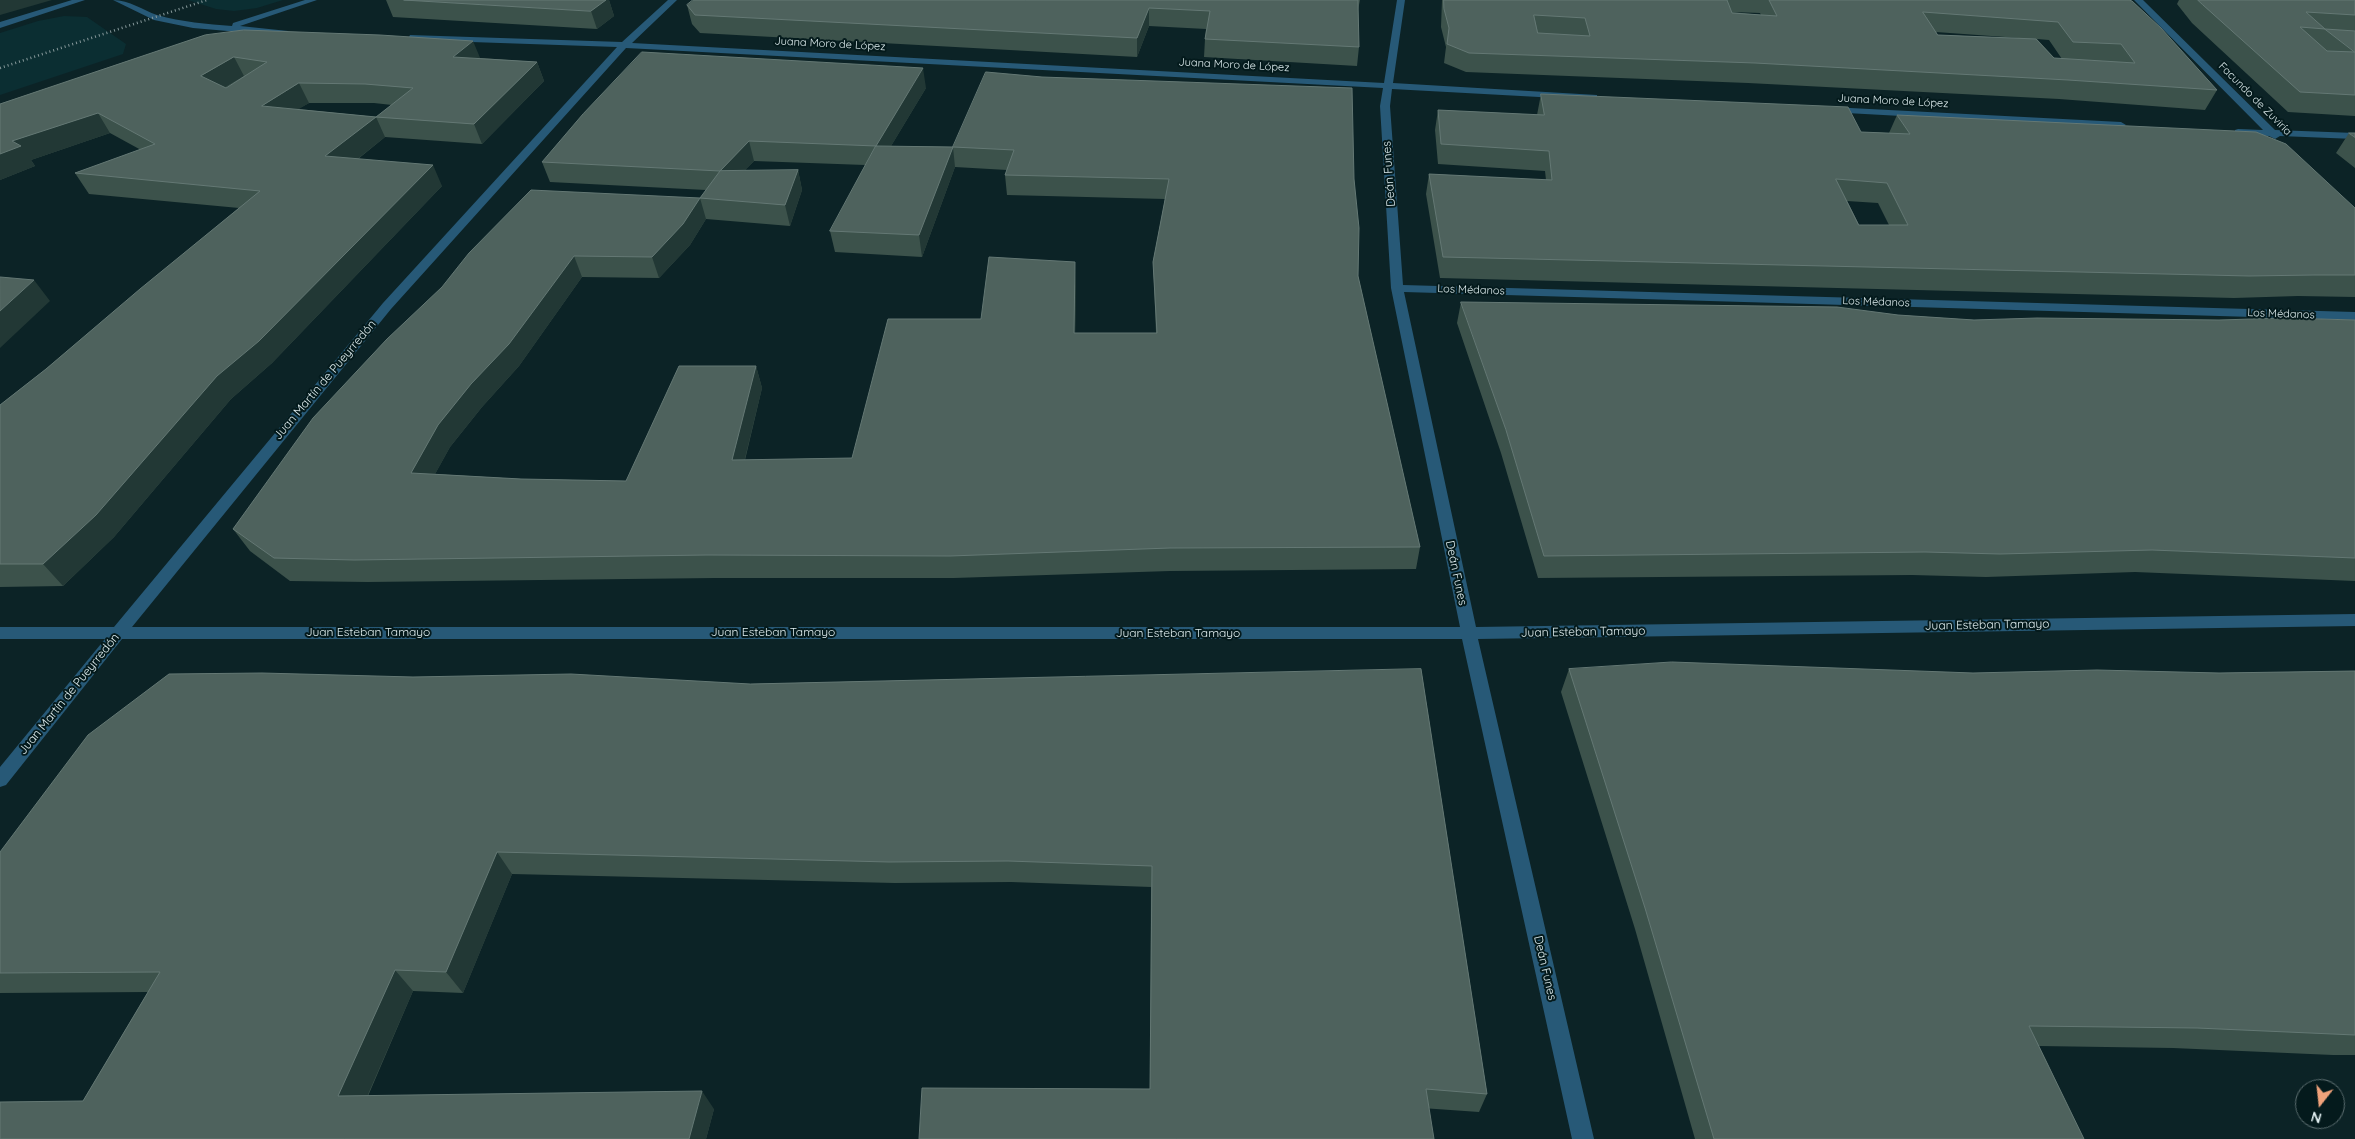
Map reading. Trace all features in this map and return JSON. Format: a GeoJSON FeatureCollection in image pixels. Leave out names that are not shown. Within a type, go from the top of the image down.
{"type":"FeatureCollection","features":[{"type":"Feature","properties":{"kind":"street"},"geometry":{"type":"LineString","coordinates":[[0,25],[81,0]]}},
{"type":"Feature","properties":{"kind":"street"},"geometry":{"type":"LineString","coordinates":[[117,0],[154,18],[228,28],[296,33]]}},
{"type":"Feature","properties":{"kind":"street"},"geometry":{"type":"LineString","coordinates":[[210,35],[312,0]]}},
{"type":"Feature","properties":{"kind":"street","name":"Juan Martín de Pueyrredón"},"geometry":{"type":"LineString","coordinates":[[0,780],[387,306],[624,45],[673,0]]}},
{"type":"Feature","properties":{"kind":"street","name":"Deán Funes"},"geometry":{"type":"LineString","coordinates":[[1401,0],[1385,106],[1396,288],[1469,633],[1583,1139]]}},
{"type":"Feature","properties":{"kind":"street","name":"Facundo de Zuviría"},"geometry":{"type":"LineString","coordinates":[[2137,3],[2286,147]]}},
{"type":"Feature","properties":{"kind":"street","name":"Juana Moro de López"},"geometry":{"type":"LineString","coordinates":[[406,37],[624,45],[1607,97]]}},
{"type":"Feature","properties":{"kind":"street","name":"Juana Moro de López"},"geometry":{"type":"LineString","coordinates":[[1825,109],[2133,126]]}},
{"type":"Feature","properties":{"kind":"street"},"geometry":{"type":"LineString","coordinates":[[2223,131],[2355,136]]}},
{"type":"Feature","properties":{"kind":"street","name":"Los Médanos"},"geometry":{"type":"LineString","coordinates":[[1396,288],[2355,316]]}},
{"type":"Feature","properties":{"kind":"street","name":"Juan Esteban Tamayo"},"geometry":{"type":"LineString","coordinates":[[0,633],[1469,633],[2355,620]]}},
{"type":"Feature","properties":{"kind":"shaded area"},"geometry":{"type":"Polygon","coordinates":[[[188,0],[283,0],[257,8],[234,11],[216,9],[188,0]]]}},
{"type":"Feature","properties":{"kind":"shaded area"},"geometry":{"type":"Polygon","coordinates":[[[64,16],[87,17],[126,44],[123,54],[0,95],[0,33],[38,21],[64,16]]]}},
{"type":"Feature","properties":{"kind":"building"},"geometry":{"type":"Polygon","coordinates":[[[404,0],[606,0],[591,11],[404,0]]]}},
{"type":"Feature","properties":{"kind":"building"},"geometry":{"type":"Polygon","coordinates":[[[693,0],[1358,0],[1359,47],[1205,39],[1210,11],[1149,8],[1137,38],[695,15],[687,5],[693,0]]]}},
{"type":"Feature","properties":{"kind":"building"},"geometry":{"type":"Polygon","coordinates":[[[1444,0],[1727,0],[1732,13],[1777,16],[1769,0],[2129,0],[2161,28],[2217,90],[1755,63],[1469,53],[1447,44],[1449,28],[1444,9],[1444,0]],[[1923,12],[1938,35],[2036,39],[2054,58],[2135,63],[2121,44],[2073,42],[2058,22],[1923,12]],[[1534,15],[1538,33],[1590,36],[1585,18],[1534,15]]]}},
{"type":"Feature","properties":{"kind":"building"},"geometry":{"type":"Polygon","coordinates":[[[2198,0],[2355,0],[2355,15],[2306,12],[2325,29],[2300,27],[2327,51],[2355,52],[2355,95],[2300,92],[2198,0]]]}},
{"type":"Feature","properties":{"kind":"building"},"geometry":{"type":"Polygon","coordinates":[[[2325,29],[2355,31],[2355,52],[2325,29]]]}},
{"type":"Feature","properties":{"kind":"building"},"geometry":{"type":"Polygon","coordinates":[[[244,30],[380,35],[473,41],[453,57],[537,62],[474,124],[376,117],[325,156],[433,165],[259,341],[217,376],[96,515],[43,564],[0,564],[0,405],[260,191],[75,173],[155,144],[98,113],[12,141],[21,146],[0,154],[0,104],[205,35],[244,30]],[[234,57],[201,76],[226,88],[267,62],[234,57]],[[299,83],[262,106],[376,117],[413,88],[365,84],[299,83]]]}},
{"type":"Feature","properties":{"kind":"building"},"geometry":{"type":"Polygon","coordinates":[[[642,52],[923,68],[876,146],[749,141],[720,171],[542,162],[583,114],[642,52]]]}},
{"type":"Feature","properties":{"kind":"building"},"geometry":{"type":"Polygon","coordinates":[[[986,72],[1042,77],[1352,88],[1354,179],[1359,228],[1358,276],[1420,547],[1170,548],[950,556],[707,555],[354,560],[274,558],[233,529],[313,418],[387,339],[442,287],[469,253],[531,190],[700,198],[683,224],[652,257],[574,256],[509,344],[471,384],[438,425],[411,473],[521,479],[626,481],[679,366],[756,366],[732,460],[852,458],[888,319],[981,319],[989,257],[1075,262],[1074,333],[1157,333],[1153,262],[1169,179],[1005,175],[1014,150],[953,147],[986,72]]]}},
{"type":"Feature","properties":{"kind":"building"},"geometry":{"type":"Polygon","coordinates":[[[1541,94],[1848,107],[1861,132],[1910,134],[1897,115],[2256,132],[2286,144],[2355,208],[2355,275],[2249,276],[1443,257],[1429,174],[1552,180],[1549,151],[1441,144],[1438,110],[1544,115],[1541,94]],[[1836,179],[1859,225],[1908,225],[1887,183],[1836,179]]]}},
{"type":"Feature","properties":{"kind":"building"},"geometry":{"type":"Polygon","coordinates":[[[876,146],[953,147],[919,235],[830,231],[876,146]]]}},
{"type":"Feature","properties":{"kind":"building"},"geometry":{"type":"Polygon","coordinates":[[[798,170],[785,205],[700,198],[720,171],[798,170]]]}},
{"type":"Feature","properties":{"kind":"building"},"geometry":{"type":"Polygon","coordinates":[[[0,277],[34,280],[0,311],[0,277]]]}},
{"type":"Feature","properties":{"kind":"building"},"geometry":{"type":"Polygon","coordinates":[[[1461,302],[1837,307],[1898,315],[1974,320],[2037,318],[2219,320],[2285,318],[2355,320],[2355,558],[2152,550],[2000,554],[1925,552],[1544,556],[1506,430],[1461,302]]]}},
{"type":"Feature","properties":{"kind":"building"},"geometry":{"type":"Polygon","coordinates":[[[1672,662],[1973,673],[2097,670],[2219,673],[2355,671],[2355,1035],[2197,1028],[2029,1026],[2084,1139],[1714,1139],[1645,908],[1569,669],[1672,662]]]}},
{"type":"Feature","properties":{"kind":"building"},"geometry":{"type":"Polygon","coordinates":[[[1421,669],[1487,1094],[1426,1089],[1434,1139],[919,1139],[922,1088],[1150,1089],[1152,866],[1008,861],[889,862],[497,852],[446,972],[395,970],[338,1096],[702,1091],[689,1139],[0,1139],[0,1102],[83,1101],[160,972],[0,973],[0,852],[88,735],[169,674],[262,673],[413,677],[571,674],[750,684],[1421,669]]]}},
{"type":"Feature","properties":{"kind":"railway"},"geometry":{"type":"LineString","coordinates":[[0,68],[207,0]]}}]}
